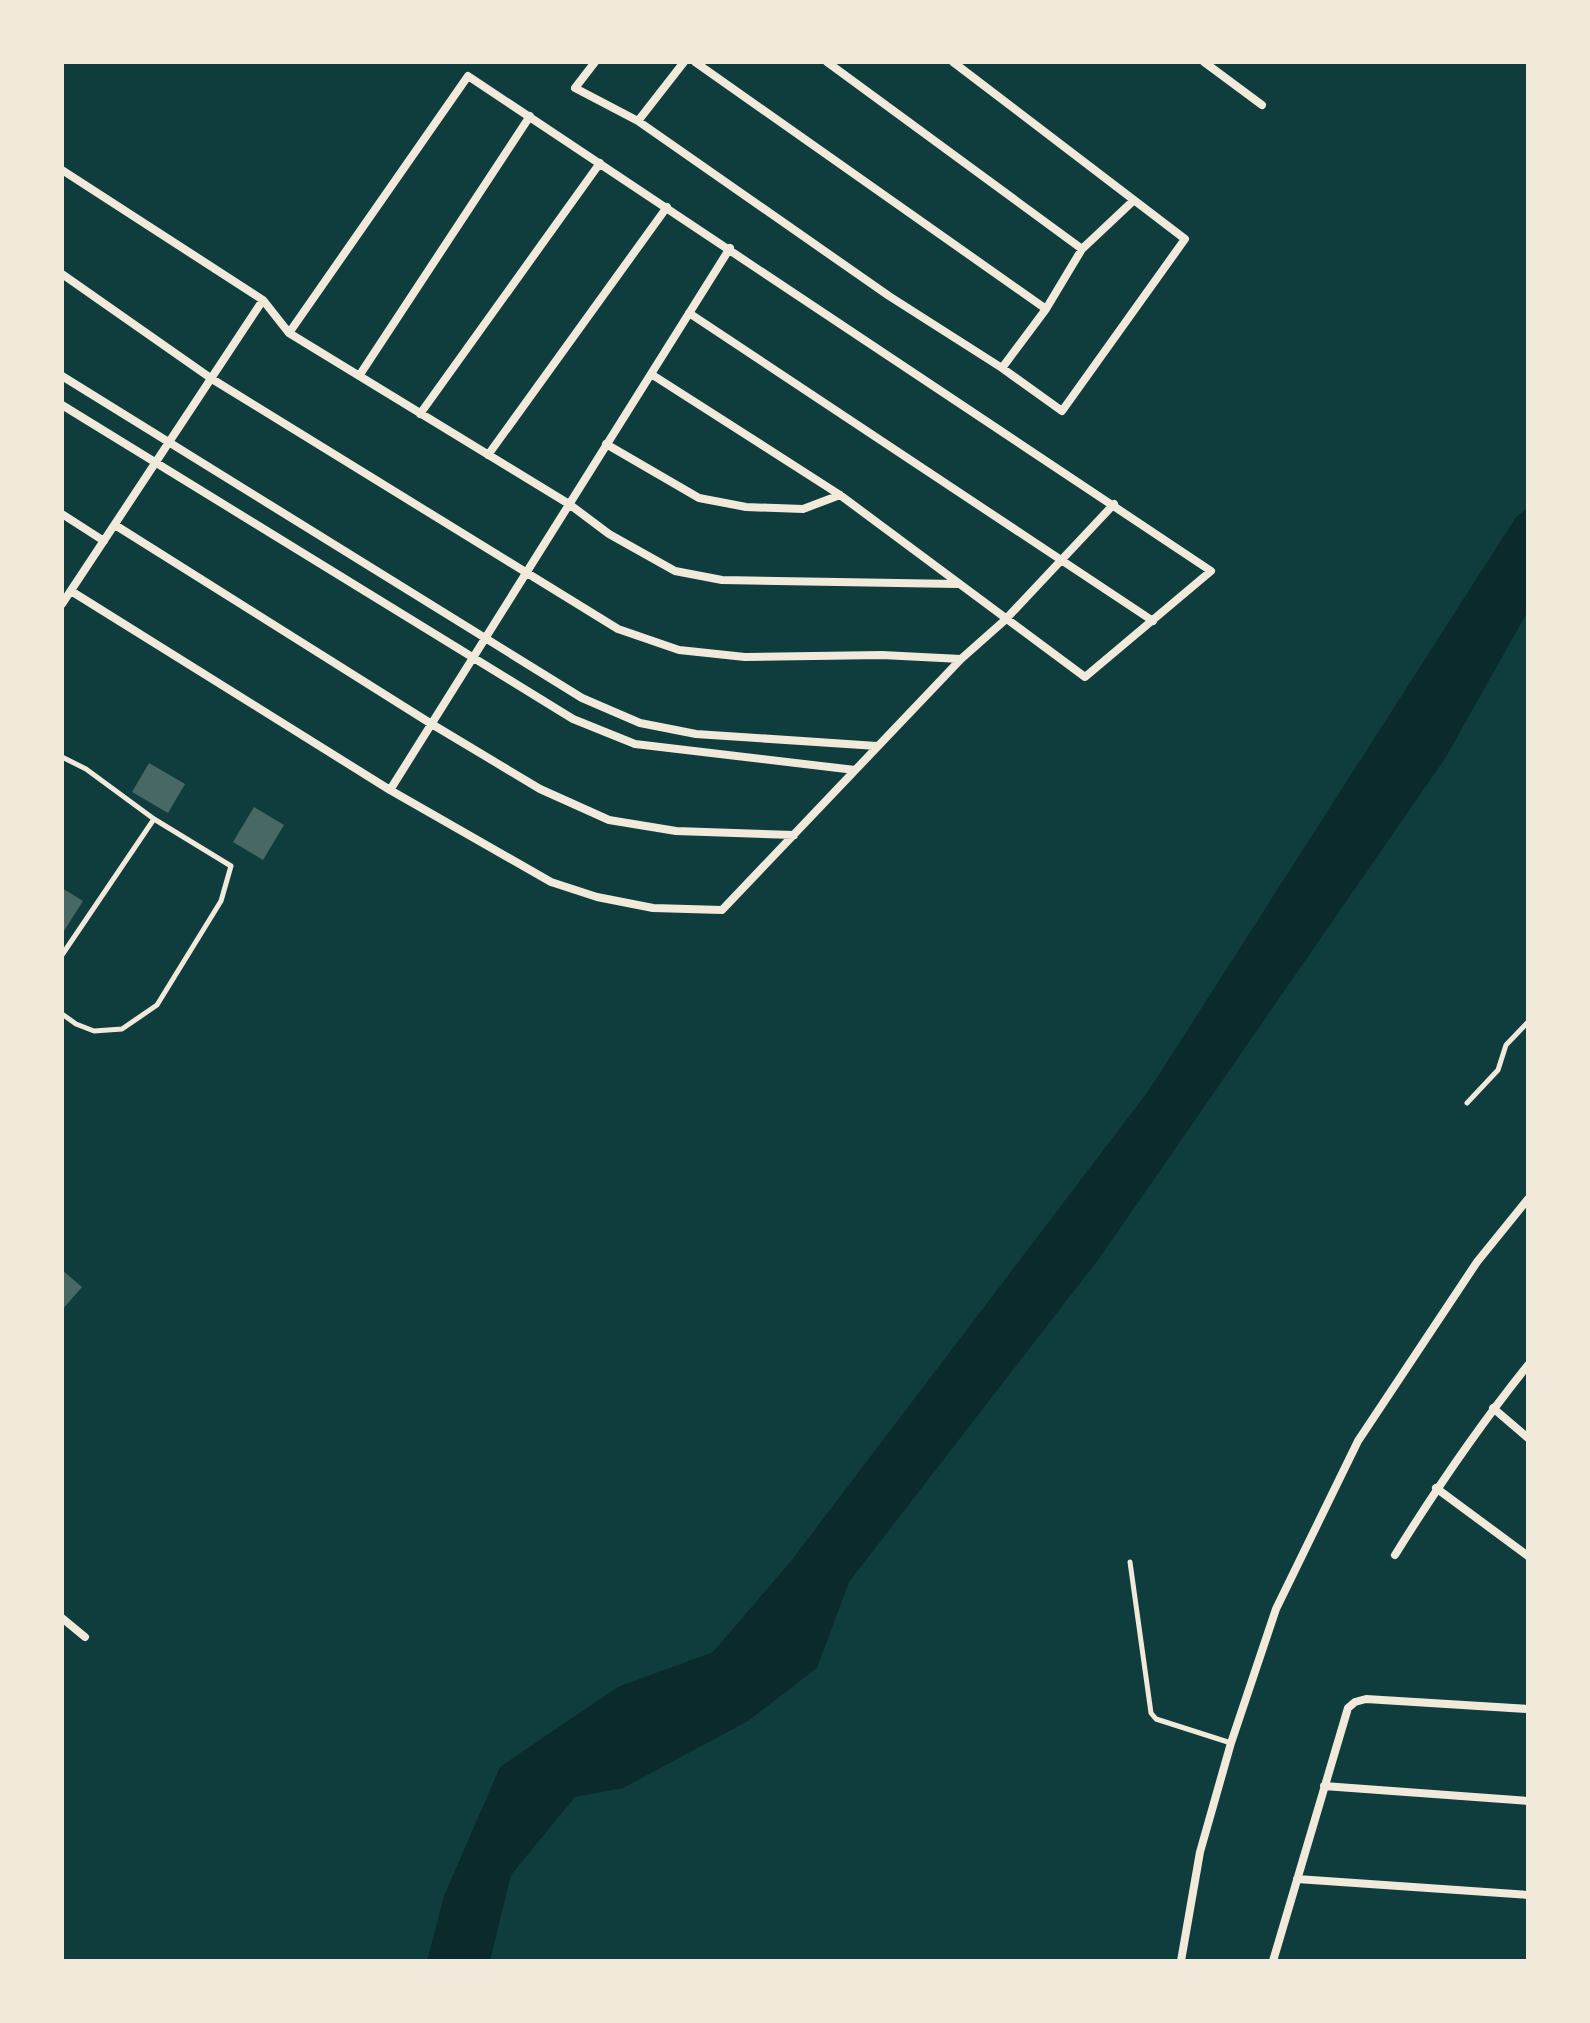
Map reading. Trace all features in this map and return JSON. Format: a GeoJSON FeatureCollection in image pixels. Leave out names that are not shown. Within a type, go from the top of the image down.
{"type":"FeatureCollection","features":[{"type":"Feature","properties":{"kind":"street"},"geometry":{"type":"LineString","coordinates":[[638,121],[684,62]]}},
{"type":"Feature","properties":{"kind":"street"},"geometry":{"type":"LineString","coordinates":[[695,62],[1046,309]]}},
{"type":"Feature","properties":{"kind":"street"},"geometry":{"type":"LineString","coordinates":[[827,62],[1082,249]]}},
{"type":"Feature","properties":{"kind":"street"},"geometry":{"type":"LineString","coordinates":[[591,63],[575,88],[638,121],[889,296],[1002,368],[1062,411],[1185,239],[953,62]]}},
{"type":"Feature","properties":{"kind":"street"},"geometry":{"type":"LineString","coordinates":[[1204,62],[1262,105]]}},
{"type":"Feature","properties":{"kind":"street"},"geometry":{"type":"LineString","coordinates":[[289,333],[468,76],[1211,571],[1085,677],[840,495],[651,374]]}},
{"type":"Feature","properties":{"kind":"street"},"geometry":{"type":"LineString","coordinates":[[359,376],[530,116]]}},
{"type":"Feature","properties":{"kind":"street"},"geometry":{"type":"LineString","coordinates":[[420,414],[600,163]]}},
{"type":"Feature","properties":{"kind":"street"},"geometry":{"type":"LineString","coordinates":[[62,170],[263,300],[289,333],[569,504],[609,534],[675,571],[722,580],[957,584]]}},
{"type":"Feature","properties":{"kind":"street"},"geometry":{"type":"LineString","coordinates":[[1002,368],[1046,309],[1082,249],[1133,201]]}},
{"type":"Feature","properties":{"kind":"street"},"geometry":{"type":"LineString","coordinates":[[488,455],[667,207]]}},
{"type":"Feature","properties":{"kind":"street"},"geometry":{"type":"LineString","coordinates":[[390,790],[730,248]]}},
{"type":"Feature","properties":{"kind":"street"},"geometry":{"type":"LineString","coordinates":[[62,274],[212,379],[618,629],[679,650],[745,657],[882,655],[961,659]]}},
{"type":"Feature","properties":{"kind":"street"},"geometry":{"type":"LineString","coordinates":[[62,604],[263,300]]}},
{"type":"Feature","properties":{"kind":"street"},"geometry":{"type":"LineString","coordinates":[[689,313],[1153,621]]}},
{"type":"Feature","properties":{"kind":"street"},"geometry":{"type":"LineString","coordinates":[[62,376],[582,698],[640,723],[696,734],[877,746]]}},
{"type":"Feature","properties":{"kind":"street"},"geometry":{"type":"LineString","coordinates":[[62,405],[573,719],[635,744],[855,770]]}},
{"type":"Feature","properties":{"kind":"street"},"geometry":{"type":"LineString","coordinates":[[606,444],[699,498],[746,507],[803,509],[840,495]]}},
{"type":"Feature","properties":{"kind":"street"},"geometry":{"type":"LineString","coordinates":[[71,591],[390,790],[551,882],[597,897],[653,908],[722,910],[961,659],[1005,620],[1114,504]]}},
{"type":"Feature","properties":{"kind":"street"},"geometry":{"type":"LineString","coordinates":[[62,514],[104,541]]}},
{"type":"Feature","properties":{"kind":"street"},"geometry":{"type":"LineString","coordinates":[[115,525],[540,789],[609,820],[676,831],[794,835]]}},
{"type":"Feature","properties":{"kind":"street"},"geometry":{"type":"LineString","coordinates":[[1181,1961],[1200,1852],[1231,1743],[1276,1609],[1358,1441],[1477,1262],[1528,1199]]}},
{"type":"Feature","properties":{"kind":"street"},"geometry":{"type":"LineString","coordinates":[[1395,1555],[1436,1488],[1528,1365]]}},
{"type":"Feature","properties":{"kind":"street"},"geometry":{"type":"LineString","coordinates":[[1493,1408],[1528,1438]]}},
{"type":"Feature","properties":{"kind":"street"},"geometry":{"type":"LineString","coordinates":[[1436,1488],[1528,1556]]}},
{"type":"Feature","properties":{"kind":"street"},"geometry":{"type":"LineString","coordinates":[[62,1618],[85,1637]]}},
{"type":"Feature","properties":{"kind":"street"},"geometry":{"type":"LineString","coordinates":[[1273,1961],[1348,1708],[1366,1699],[1528,1709]]}},
{"type":"Feature","properties":{"kind":"street"},"geometry":{"type":"LineString","coordinates":[[1324,1786],[1528,1801]]}},
{"type":"Feature","properties":{"kind":"street"},"geometry":{"type":"LineString","coordinates":[[1297,1879],[1528,1895]]}},
{"type":"Feature","properties":{"kind":"lane"},"geometry":{"type":"LineString","coordinates":[[62,757],[86,769],[154,819],[231,866],[221,901],[157,1005],[122,1029],[94,1031],[62,1014]]}},
{"type":"Feature","properties":{"kind":"lane"},"geometry":{"type":"LineString","coordinates":[[62,955],[154,819]]}},
{"type":"Feature","properties":{"kind":"lane"},"geometry":{"type":"LineString","coordinates":[[1467,1103],[1498,1070],[1506,1045],[1528,1022]]}},
{"type":"Feature","properties":{"kind":"lane"},"geometry":{"type":"LineString","coordinates":[[1130,1562],[1151,1713],[1156,1719],[1231,1743]]}},
{"type":"Feature","properties":{"kind":"water"},"geometry":{"type":"Polygon","coordinates":[[[1528,508],[1528,611],[1446,757],[1101,1256],[849,1582],[817,1668],[748,1721],[623,1788],[575,1797],[511,1875],[490,1961],[427,1961],[444,1896],[500,1767],[618,1687],[713,1652],[791,1561],[1149,1090],[1516,517],[1528,508]]]}},
{"type":"Feature","properties":{"kind":"building"},"geometry":{"type":"Polygon","coordinates":[[[149,763],[185,784],[168,813],[132,792],[149,763]]]}},
{"type":"Feature","properties":{"kind":"building"},"geometry":{"type":"Polygon","coordinates":[[[254,807],[284,825],[263,860],[233,842],[254,807]]]}},
{"type":"Feature","properties":{"kind":"building"},"geometry":{"type":"Polygon","coordinates":[[[62,888],[83,901],[62,934],[62,888]]]}},
{"type":"Feature","properties":{"kind":"building"},"geometry":{"type":"Polygon","coordinates":[[[62,1270],[82,1287],[62,1310],[62,1270]]]}}]}
